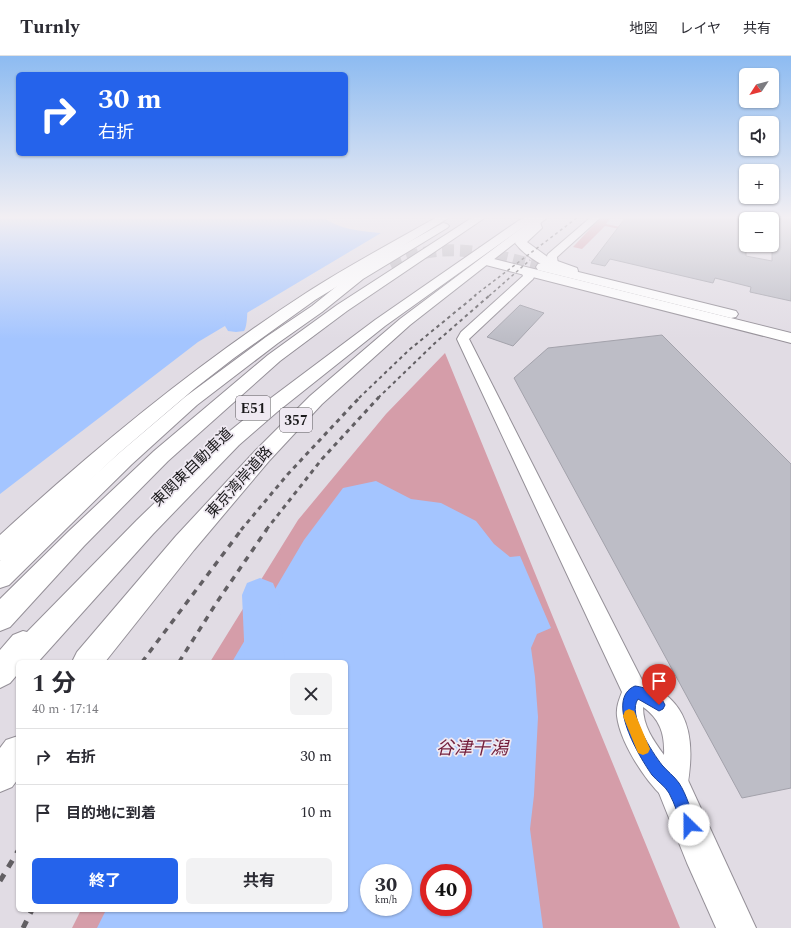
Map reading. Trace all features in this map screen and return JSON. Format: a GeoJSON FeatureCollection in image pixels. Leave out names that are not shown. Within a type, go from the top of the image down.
{"type":"FeatureCollection","features":[{"type":"Feature","properties":{"kind":"main road"},"geometry":{"type":"LineString","coordinates":[[0,550],[141,423],[230,353],[311,296],[376,258]]}},
{"type":"Feature","properties":{"kind":"main road"},"geometry":{"type":"LineString","coordinates":[[317,309],[358,276],[389,258]]}},
{"type":"Feature","properties":{"kind":"main road","name":"東関東自動車道"},"geometry":{"type":"LineString","coordinates":[[1,618],[76,539],[161,456],[274,358],[342,308],[419,258]]}},
{"type":"Feature","properties":{"kind":"main road","name":"東関東自動車道"},"geometry":{"type":"LineString","coordinates":[[0,673],[36,637],[154,503],[202,455],[316,354],[449,258]]}},
{"type":"Feature","properties":{"kind":"main road"},"geometry":{"type":"LineString","coordinates":[[19,660],[36,637],[232,440],[270,408],[370,331],[473,258]]}},
{"type":"Feature","properties":{"kind":"main road","name":"東京湾岸道路"},"geometry":{"type":"LineString","coordinates":[[89,660],[185,543],[262,456],[316,400],[405,322],[490,258]]}},
{"type":"Feature","properties":{"kind":"main road"},"geometry":{"type":"LineString","coordinates":[[537,258],[548,269],[791,338]]}},
{"type":"Feature","properties":{"kind":"main road"},"geometry":{"type":"LineString","coordinates":[[458,268],[474,260],[486,261],[526,276],[548,269],[791,330]]}},
{"type":"Feature","properties":{"kind":"main road"},"geometry":{"type":"LineString","coordinates":[[0,577],[125,459],[191,402],[272,340],[317,309],[390,264]]}},
{"type":"Feature","properties":{"kind":"main road"},"geometry":{"type":"LineString","coordinates":[[0,681],[16,664]]}},
{"type":"Feature","properties":{"kind":"main road"},"geometry":{"type":"LineString","coordinates":[[0,775],[16,755]]}},
{"type":"Feature","properties":{"kind":"main road"},"geometry":{"type":"LineString","coordinates":[[674,788],[700,850],[736,928]]}},
{"type":"Feature","properties":{"kind":"street"},"geometry":{"type":"LineString","coordinates":[[548,269],[551,258]]}},
{"type":"Feature","properties":{"kind":"street"},"geometry":{"type":"LineString","coordinates":[[526,276],[465,335],[464,339],[485,386],[635,692]]}},
{"type":"Feature","properties":{"kind":"street"},"geometry":{"type":"LineString","coordinates":[[635,692],[643,693],[659,705],[667,713],[675,727],[678,737],[678,751],[674,788]]}},
{"type":"Feature","properties":{"kind":"street"},"geometry":{"type":"LineString","coordinates":[[635,692],[630,699],[630,719],[643,748],[657,770],[674,788]]}},
{"type":"Feature","properties":{"kind":"green space","name":"谷津干潟"},"geometry":{"type":"Polygon","coordinates":[[[445,353],[680,928],[72,928],[80,912],[348,912],[348,660],[211,660],[298,520],[386,414],[445,353]]]}},
{"type":"Feature","properties":{"kind":"water"},"geometry":{"type":"Polygon","coordinates":[[[0,258],[340,258],[198,342],[0,494],[0,258]]]}},
{"type":"Feature","properties":{"kind":"water","name":"谷津干潟"},"geometry":{"type":"Polygon","coordinates":[[[376,481],[411,499],[441,503],[476,521],[494,544],[510,557],[520,556],[551,628],[537,634],[531,648],[538,717],[534,795],[530,829],[543,928],[97,928],[105,912],[348,912],[348,660],[233,660],[304,540],[343,488],[376,481]]]}},
{"type":"Feature","properties":{"kind":"building"},"geometry":{"type":"Polygon","coordinates":[[[595,258],[755,258],[772,261],[772,258],[791,258],[791,301],[750,292],[751,287],[715,278],[713,283],[610,259],[605,266],[591,263],[595,258]]]}},
{"type":"Feature","properties":{"kind":"building"},"geometry":{"type":"Polygon","coordinates":[[[520,305],[544,313],[513,346],[487,337],[520,305]]]}},
{"type":"Feature","properties":{"kind":"building"},"geometry":{"type":"Polygon","coordinates":[[[662,335],[791,464],[791,788],[742,798],[514,378],[548,348],[662,335]]]}},
{"type":"Feature","properties":{"kind":"waterway"},"geometry":{"type":"LineString","coordinates":[[235,258],[237,297],[236,326]]}},
{"type":"Feature","properties":{"kind":"waterway"},"geometry":{"type":"LineString","coordinates":[[260,595],[265,660]]}},
{"type":"Feature","properties":{"kind":"tunnel"},"geometry":{"type":"LineString","coordinates":[[390,264],[406,258]]}},
{"type":"Feature","properties":{"kind":"tunnel"},"geometry":{"type":"LineString","coordinates":[[506,258],[542,267]]}},
{"type":"Feature","properties":{"kind":"railway"},"geometry":{"type":"LineString","coordinates":[[474,296],[524,258]]}},
{"type":"Feature","properties":{"kind":"railway"},"geometry":{"type":"LineString","coordinates":[[489,296],[530,260]]}},
{"type":"Feature","properties":{"kind":"railway"},"geometry":{"type":"LineString","coordinates":[[360,397],[409,350],[476,295]]}},
{"type":"Feature","properties":{"kind":"railway"},"geometry":{"type":"LineString","coordinates":[[379,397],[435,343],[490,295]]}},
{"type":"Feature","properties":{"kind":"railway"},"geometry":{"type":"LineString","coordinates":[[241,530],[288,474],[360,397]]}},
{"type":"Feature","properties":{"kind":"railway"},"geometry":{"type":"LineString","coordinates":[[266,530],[322,459],[379,397]]}},
{"type":"Feature","properties":{"kind":"railway"},"geometry":{"type":"LineString","coordinates":[[144,660],[242,529]]}},
{"type":"Feature","properties":{"kind":"railway"},"geometry":{"type":"LineString","coordinates":[[180,660],[217,602],[267,529]]}},
{"type":"Feature","properties":{"kind":"railway"},"geometry":{"type":"LineString","coordinates":[[0,881],[16,854]]}},
{"type":"Feature","properties":{"kind":"railway"},"geometry":{"type":"LineString","coordinates":[[23,928],[31,912]]}},
{"type":"Feature","properties":{"kind":"slow traffic"},"geometry":{"type":"LineString","coordinates":[[629,716],[643,749]]}},
{"type":"Feature","properties":{"kind":"route"},"geometry":{"type":"LineString","coordinates":[[659,705],[643,693],[635,692],[630,699],[630,719],[643,748],[657,770],[674,788],[689,825]]}}]}
